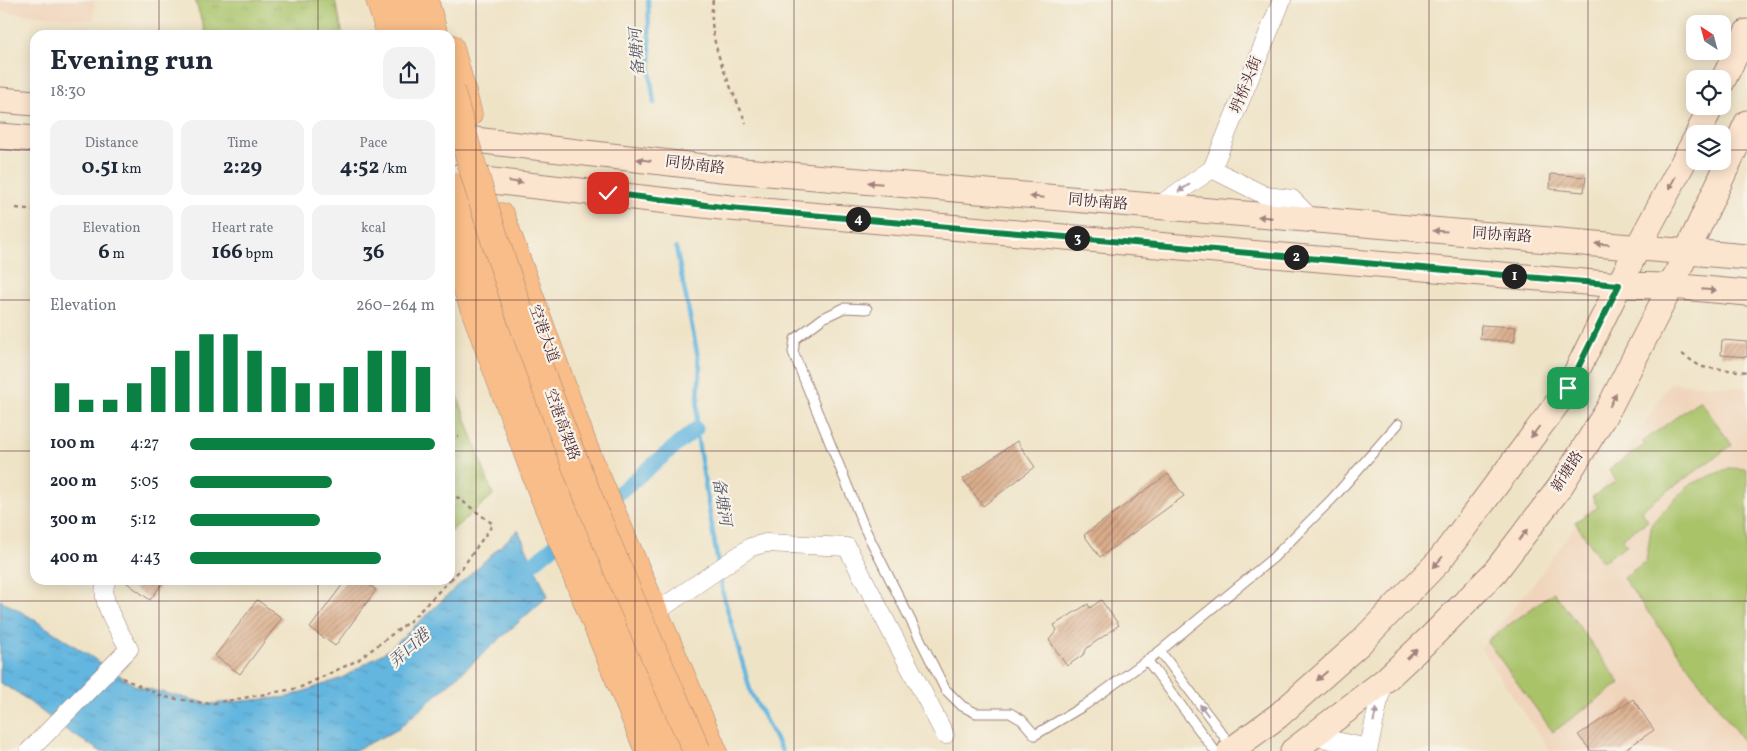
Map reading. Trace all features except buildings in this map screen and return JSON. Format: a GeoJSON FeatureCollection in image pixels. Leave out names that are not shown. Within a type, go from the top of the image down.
{"type":"FeatureCollection","features":[{"type":"Feature","properties":{"kind":"main road"},"geometry":{"type":"LineString","coordinates":[[380,0],[389,30]]}},
{"type":"Feature","properties":{"kind":"main road"},"geometry":{"type":"LineString","coordinates":[[397,0],[405,30]]}},
{"type":"Feature","properties":{"kind":"main road"},"geometry":{"type":"LineString","coordinates":[[424,0],[433,30]]}},
{"type":"Feature","properties":{"kind":"main road"},"geometry":{"type":"LineString","coordinates":[[437,0],[445,30]]}},
{"type":"Feature","properties":{"kind":"main road"},"geometry":{"type":"LineString","coordinates":[[1728,70],[1747,32]]}},
{"type":"Feature","properties":{"kind":"main road","name":"空港大道"},"geometry":{"type":"LineString","coordinates":[[455,86],[462,138],[487,179],[584,448],[653,614],[713,751]]}},
{"type":"Feature","properties":{"kind":"main road"},"geometry":{"type":"LineString","coordinates":[[0,100],[30,103]]}},
{"type":"Feature","properties":{"kind":"main road","name":"空港高架路"},"geometry":{"type":"LineString","coordinates":[[455,106],[504,267],[567,443],[646,636],[697,751]]}},
{"type":"Feature","properties":{"kind":"main road","name":"新塘路"},"geometry":{"type":"LineString","coordinates":[[1294,751],[1383,682],[1495,572],[1560,487],[1609,408],[1671,286],[1747,123]]}},
{"type":"Feature","properties":{"kind":"main road"},"geometry":{"type":"LineString","coordinates":[[0,136],[30,139]]}},
{"type":"Feature","properties":{"kind":"main road","name":"同协南路"},"geometry":{"type":"LineString","coordinates":[[462,138],[721,169],[1155,208],[1747,257]]}},
{"type":"Feature","properties":{"kind":"main road"},"geometry":{"type":"LineString","coordinates":[[1226,750],[1278,716],[1359,644],[1439,561],[1568,388],[1638,247],[1686,157]]}},
{"type":"Feature","properties":{"kind":"main road"},"geometry":{"type":"LineString","coordinates":[[455,176],[730,208],[1619,285],[1671,286],[1747,293]]}},
{"type":"Feature","properties":{"kind":"main road","name":"空港高架路"},"geometry":{"type":"LineString","coordinates":[[455,201],[478,273],[548,462],[622,652],[668,751]]}},
{"type":"Feature","properties":{"kind":"main road"},"geometry":{"type":"LineString","coordinates":[[455,256],[540,486],[649,751]]}},
{"type":"Feature","properties":{"kind":"street","name":"坍桥头街"},"geometry":{"type":"LineString","coordinates":[[1212,169],[1282,0]]}},
{"type":"Feature","properties":{"kind":"street"},"geometry":{"type":"LineString","coordinates":[[1155,208],[1212,169],[1266,196],[1292,199],[1314,221]]}},
{"type":"Feature","properties":{"kind":"street"},"geometry":{"type":"LineString","coordinates":[[653,614],[751,547],[766,543],[847,547],[945,735]]}},
{"type":"Feature","properties":{"kind":"street"},"geometry":{"type":"LineString","coordinates":[[29,751],[129,649],[105,601],[104,585]]}},
{"type":"Feature","properties":{"kind":"street"},"geometry":{"type":"LineString","coordinates":[[1313,736],[1368,750],[1383,682]]}},
{"type":"Feature","properties":{"kind":"lane"},"geometry":{"type":"LineString","coordinates":[[867,309],[844,308],[823,318],[795,339],[793,352],[865,529],[945,689],[962,706],[976,714],[1010,713],[1022,720],[1035,736],[1084,705],[1160,651],[1273,558],[1333,498],[1398,424]]}},
{"type":"Feature","properties":{"kind":"lane"},"geometry":{"type":"LineString","coordinates":[[1160,651],[1226,750]]}},
{"type":"Feature","properties":{"kind":"lane"},"geometry":{"type":"LineString","coordinates":[[1147,660],[1226,750]]}},
{"type":"Feature","properties":{"kind":"path"},"geometry":{"type":"LineString","coordinates":[[713,0],[712,24],[716,49],[746,124]]}},
{"type":"Feature","properties":{"kind":"path"},"geometry":{"type":"LineString","coordinates":[[16,208],[30,209]]}},
{"type":"Feature","properties":{"kind":"path"},"geometry":{"type":"LineString","coordinates":[[1682,354],[1701,367],[1747,372]]}},
{"type":"Feature","properties":{"kind":"path"},"geometry":{"type":"LineString","coordinates":[[455,496],[493,524],[455,575]]}},
{"type":"Feature","properties":{"kind":"path"},"geometry":{"type":"LineString","coordinates":[[108,671],[164,697],[210,704],[299,688],[358,660],[411,620],[445,585]]}},
{"type":"Feature","properties":{"kind":"shaded area"},"geometry":{"type":"Polygon","coordinates":[[[0,0],[94,0],[94,20],[0,12],[0,0]]]}},
{"type":"Feature","properties":{"kind":"shaded area"},"geometry":{"type":"Polygon","coordinates":[[[1670,383],[1747,388],[1747,751],[1550,751],[1480,648],[1538,578],[1610,477],[1670,383]]]}},
{"type":"Feature","properties":{"kind":"green space"},"geometry":{"type":"Polygon","coordinates":[[[195,0],[335,0],[342,30],[204,30],[195,0]]]}},
{"type":"Feature","properties":{"kind":"green space"},"geometry":{"type":"Polygon","coordinates":[[[455,389],[493,495],[455,528],[455,389]]]}},
{"type":"Feature","properties":{"kind":"green space"},"geometry":{"type":"Polygon","coordinates":[[[1700,400],[1732,445],[1641,510],[1648,521],[1622,538],[1627,545],[1602,562],[1575,522],[1598,507],[1592,497],[1616,481],[1609,469],[1646,444],[1642,442],[1700,400]]]}},
{"type":"Feature","properties":{"kind":"green space"},"geometry":{"type":"Polygon","coordinates":[[[1729,468],[1747,469],[1747,746],[1623,578],[1646,561],[1652,523],[1689,485],[1729,468]]]}},
{"type":"Feature","properties":{"kind":"green space"},"geometry":{"type":"Polygon","coordinates":[[[1554,592],[1620,683],[1553,732],[1487,641],[1554,592]]]}},
{"type":"Feature","properties":{"kind":"water"},"geometry":{"type":"Polygon","coordinates":[[[518,530],[548,596],[397,730],[353,751],[100,751],[66,730],[18,693],[0,683],[0,600],[30,617],[136,686],[210,704],[288,697],[342,678],[390,649],[518,530]]]}},
{"type":"Feature","properties":{"kind":"waterway","name":"备塘河"},"geometry":{"type":"LineString","coordinates":[[648,0],[651,80],[654,103]]}},
{"type":"Feature","properties":{"kind":"waterway","name":"备塘河"},"geometry":{"type":"LineString","coordinates":[[676,248],[700,367],[696,429],[718,564]]}},
{"type":"Feature","properties":{"kind":"waterway","name":"弄口港"},"geometry":{"type":"LineString","coordinates":[[603,506],[696,429]]}},
{"type":"Feature","properties":{"kind":"waterway","name":"弄口港"},"geometry":{"type":"LineString","coordinates":[[518,576],[566,536]]}},
{"type":"Feature","properties":{"kind":"waterway","name":"备塘河"},"geometry":{"type":"LineString","coordinates":[[720,574],[723,594],[751,693],[782,751]]}},
{"type":"Feature","properties":{"kind":"route"},"geometry":{"type":"LineString","coordinates":[[608,193],[730,208],[1619,285],[1568,388]]}}]}
